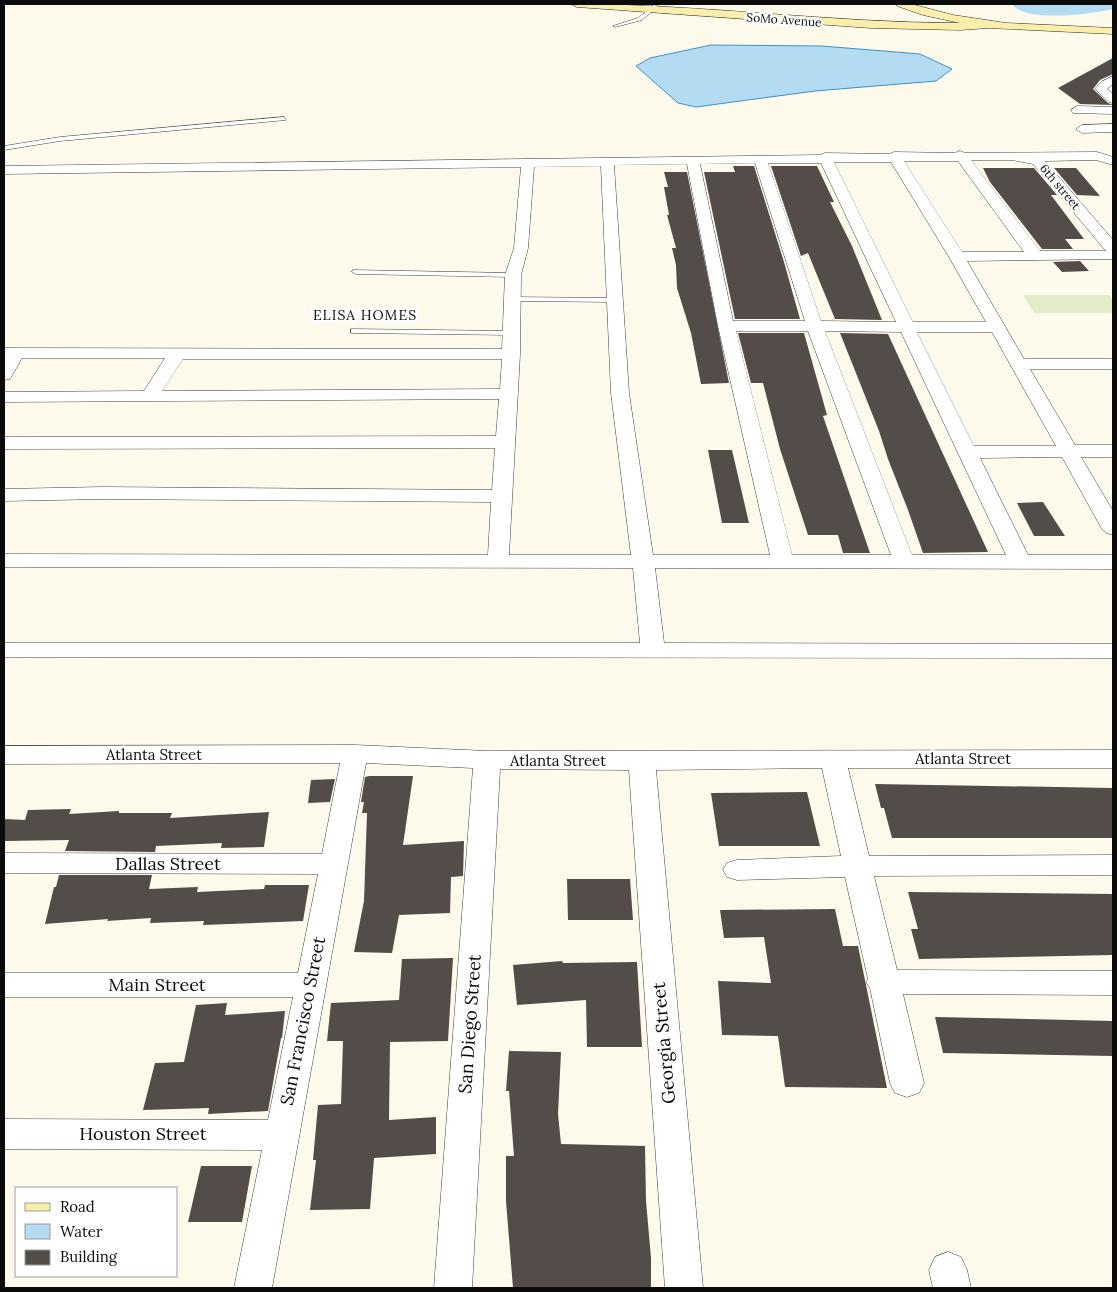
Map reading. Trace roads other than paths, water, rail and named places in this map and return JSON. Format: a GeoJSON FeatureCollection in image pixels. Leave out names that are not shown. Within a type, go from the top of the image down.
{"type":"FeatureCollection","features":[{"type":"Feature","properties":{"kind":"street","name":"SoMo Avenue"},"geometry":{"type":"LineString","coordinates":[[577,4],[882,21],[920,19],[936,14]]}},
{"type":"Feature","properties":{"kind":"street","name":"SoMo Avenue"},"geometry":{"type":"LineString","coordinates":[[630,4],[654,8],[879,26],[970,27],[990,24]]}},
{"type":"Feature","properties":{"kind":"street"},"geometry":{"type":"LineString","coordinates":[[902,4],[936,14],[990,24],[1113,31]]}},
{"type":"Feature","properties":{"kind":"street"},"geometry":{"type":"LineString","coordinates":[[1113,79],[1101,89],[1113,100]]}},
{"type":"Feature","properties":{"kind":"street"},"geometry":{"type":"LineString","coordinates":[[1078,110],[1113,111]]}},
{"type":"Feature","properties":{"kind":"street"},"geometry":{"type":"LineString","coordinates":[[1082,129],[1113,128]]}},
{"type":"Feature","properties":{"kind":"street"},"geometry":{"type":"LineString","coordinates":[[960,155],[1036,257]]}},
{"type":"Feature","properties":{"kind":"street","name":"6th street"},"geometry":{"type":"LineString","coordinates":[[4,170],[960,155],[1027,157],[1038,161],[1043,166],[1113,249]]}},
{"type":"Feature","properties":{"kind":"street"},"geometry":{"type":"LineString","coordinates":[[894,156],[956,257],[1113,530]]}},
{"type":"Feature","properties":{"kind":"street"},"geometry":{"type":"LineString","coordinates":[[1027,157],[1097,156],[1113,161]]}},
{"type":"Feature","properties":{"kind":"street"},"geometry":{"type":"LineString","coordinates":[[825,157],[1020,562]]}},
{"type":"Feature","properties":{"kind":"street"},"geometry":{"type":"LineString","coordinates":[[760,158],[816,326],[904,562]]}},
{"type":"Feature","properties":{"kind":"street"},"geometry":{"type":"LineString","coordinates":[[692,159],[726,326],[783,562]]}},
{"type":"Feature","properties":{"kind":"street"},"geometry":{"type":"LineString","coordinates":[[608,161],[620,393],[644,562],[653,651]]}},
{"type":"Feature","properties":{"kind":"street"},"geometry":{"type":"LineString","coordinates":[[498,561],[512,333],[513,275],[521,248],[528,162]]}},
{"type":"Feature","properties":{"kind":"street"},"geometry":{"type":"LineString","coordinates":[[956,257],[1113,255]]}},
{"type":"Feature","properties":{"kind":"street"},"geometry":{"type":"LineString","coordinates":[[726,326],[996,327]]}},
{"type":"Feature","properties":{"kind":"street"},"geometry":{"type":"LineString","coordinates":[[4,375],[10,353],[510,354]]}},
{"type":"Feature","properties":{"kind":"street"},"geometry":{"type":"LineString","coordinates":[[150,396],[177,354]]}},
{"type":"Feature","properties":{"kind":"street"},"geometry":{"type":"LineString","coordinates":[[1018,364],[1111,367]]}},
{"type":"Feature","properties":{"kind":"street"},"geometry":{"type":"LineString","coordinates":[[4,397],[508,394]]}},
{"type":"Feature","properties":{"kind":"street"},"geometry":{"type":"LineString","coordinates":[[4,442],[505,442]]}},
{"type":"Feature","properties":{"kind":"street"},"geometry":{"type":"LineString","coordinates":[[966,452],[1113,451]]}},
{"type":"Feature","properties":{"kind":"street"},"geometry":{"type":"LineString","coordinates":[[4,495],[502,496]]}},
{"type":"Feature","properties":{"kind":"street"},"geometry":{"type":"LineString","coordinates":[[4,561],[1113,562]]}},
{"type":"Feature","properties":{"kind":"street"},"geometry":{"type":"LineString","coordinates":[[4,650],[1113,652]]}},
{"type":"Feature","properties":{"kind":"street","name":"Atlanta Street"},"geometry":{"type":"LineString","coordinates":[[4,755],[355,754],[487,760],[642,761],[1113,759]]}},
{"type":"Feature","properties":{"kind":"street","name":"San Francisco Street"},"geometry":{"type":"LineString","coordinates":[[253,1288],[355,754]]}},
{"type":"Feature","properties":{"kind":"street"},"geometry":{"type":"LineString","coordinates":[[832,759],[882,982],[907,1083]]}},
{"type":"Feature","properties":{"kind":"street","name":"San Diego Street"},"geometry":{"type":"LineString","coordinates":[[453,1288],[487,760]]}},
{"type":"Feature","properties":{"kind":"street","name":"Georgia Street"},"geometry":{"type":"LineString","coordinates":[[642,761],[684,1288]]}},
{"type":"Feature","properties":{"kind":"street","name":"Dallas Street"},"geometry":{"type":"LineString","coordinates":[[4,863],[333,864]]}},
{"type":"Feature","properties":{"kind":"street"},"geometry":{"type":"LineString","coordinates":[[737,870],[857,866],[1113,865]]}},
{"type":"Feature","properties":{"kind":"street"},"geometry":{"type":"LineString","coordinates":[[882,982],[1113,982]]}},
{"type":"Feature","properties":{"kind":"street","name":"Main Street"},"geometry":{"type":"LineString","coordinates":[[4,986],[310,985]]}},
{"type":"Feature","properties":{"kind":"street","name":"Houston Street"},"geometry":{"type":"LineString","coordinates":[[4,1134],[282,1135]]}},
{"type":"Feature","properties":{"kind":"lane"},"geometry":{"type":"LineString","coordinates":[[615,26],[640,19],[654,8]]}},
{"type":"Feature","properties":{"kind":"lane"},"geometry":{"type":"LineString","coordinates":[[4,148],[60,139],[284,119]]}},
{"type":"Feature","properties":{"kind":"lane"},"geometry":{"type":"LineString","coordinates":[[356,272],[513,275]]}},
{"type":"Feature","properties":{"kind":"lane"},"geometry":{"type":"LineString","coordinates":[[512,299],[616,300]]}},
{"type":"Feature","properties":{"kind":"lane"},"geometry":{"type":"LineString","coordinates":[[354,331],[512,333]]}},
{"type":"Feature","properties":{"kind":"water"},"geometry":{"type":"Polygon","coordinates":[[[711,45],[822,46],[920,54],[952,69],[936,81],[815,91],[696,107],[678,103],[636,66],[650,58],[711,45]]]}},
{"type":"Feature","properties":{"kind":"waterway"},"geometry":{"type":"LineString","coordinates":[[1022,4],[1043,9],[1108,4]]}},
{"type":"Feature","properties":{"kind":"district","name":"ELISA HOMES"},"geometry":{"type":"Point","coordinates":[365,315]}}]}
